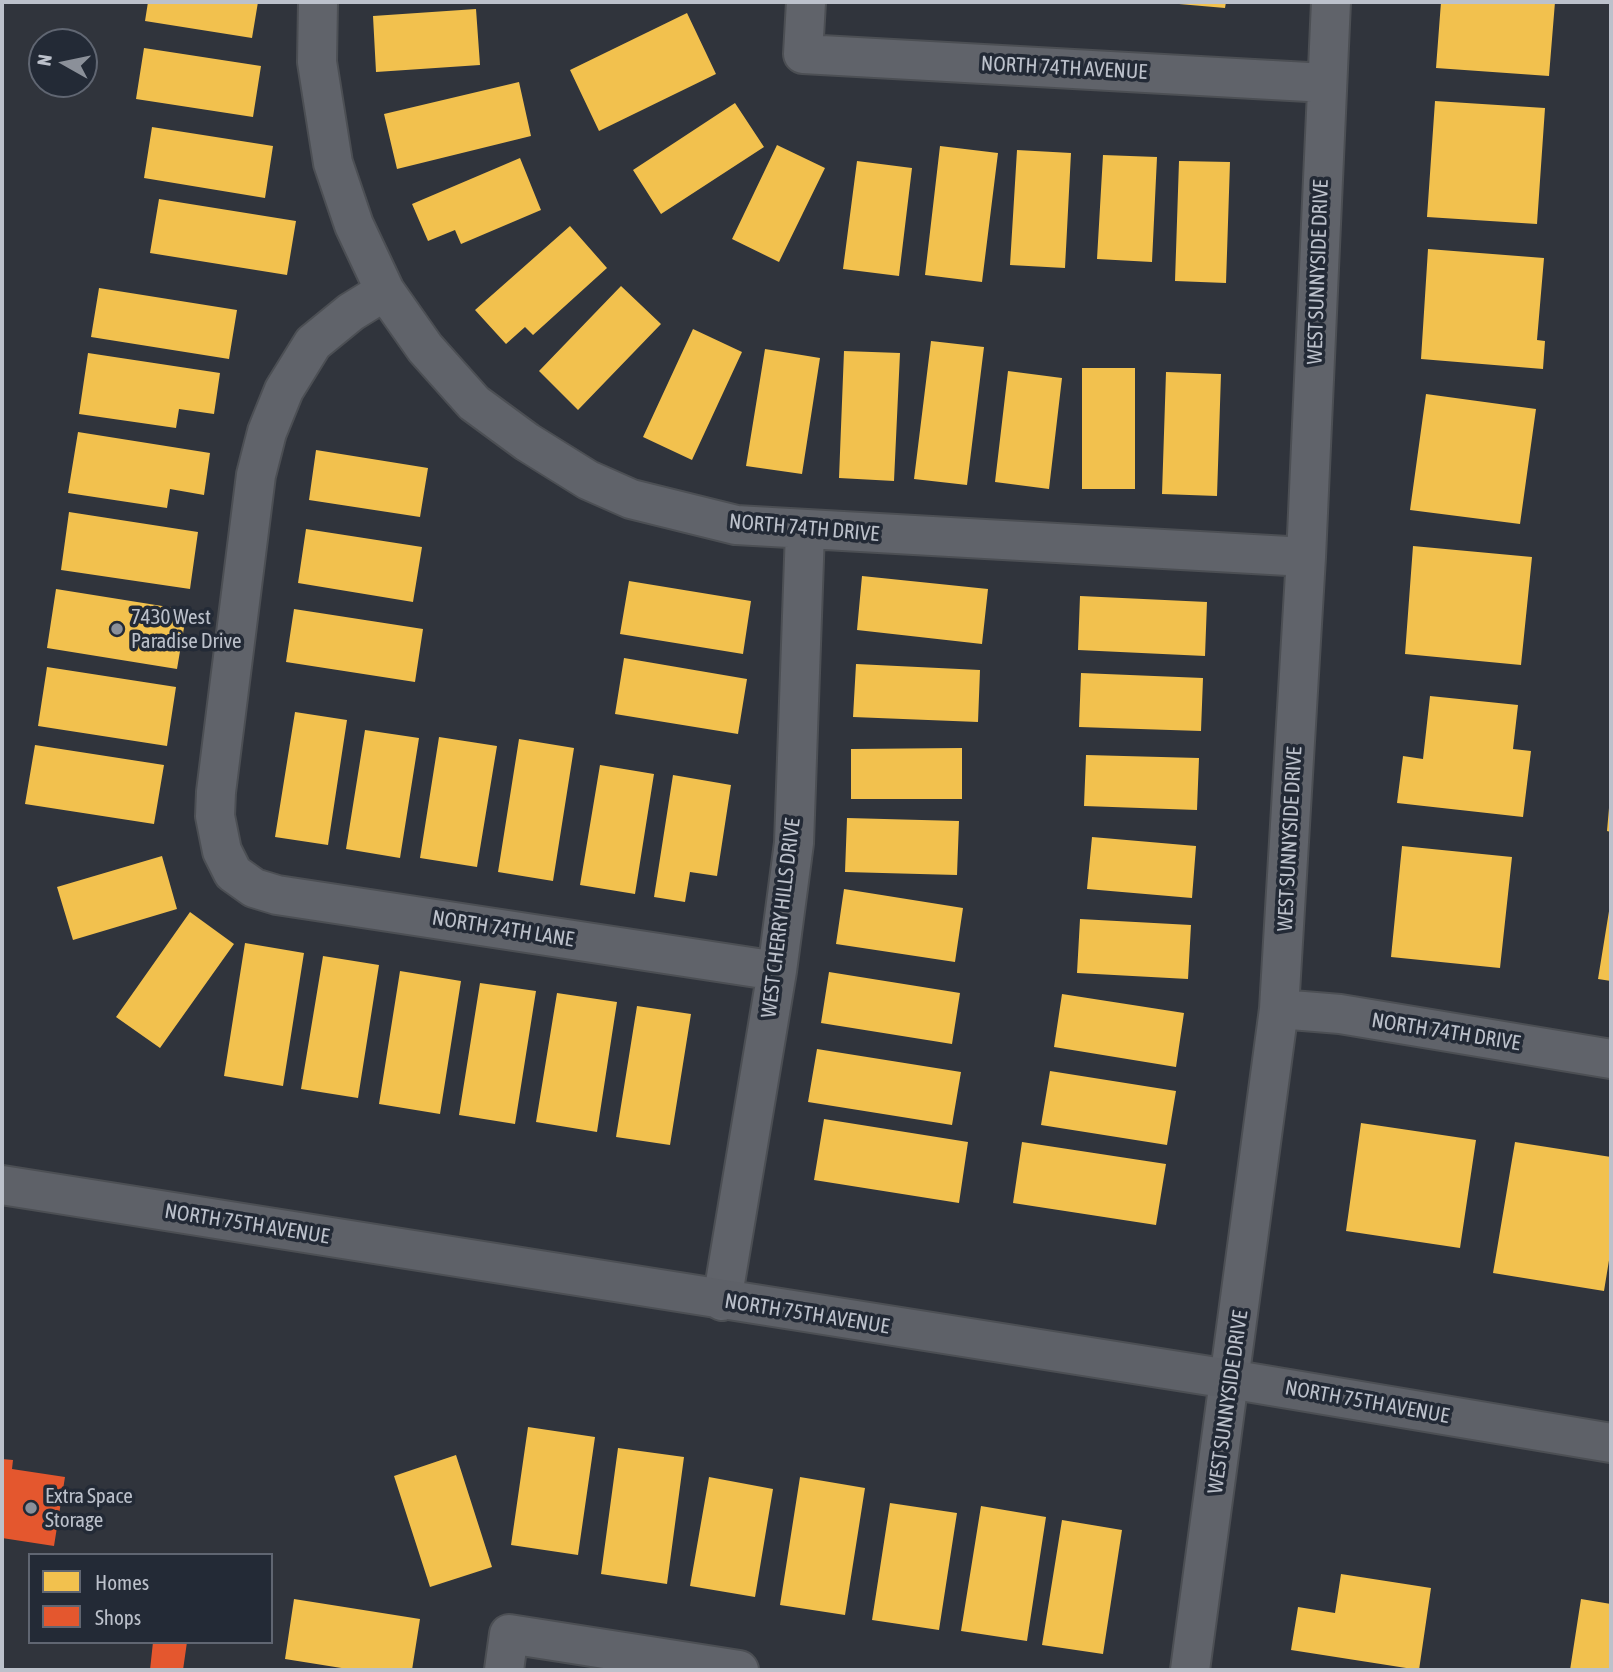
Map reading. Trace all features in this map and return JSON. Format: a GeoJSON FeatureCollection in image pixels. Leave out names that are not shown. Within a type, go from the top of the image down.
{"type":"FeatureCollection","features":[{"type":"Feature","properties":{"kind":"main road","name":"NORTH 75TH AVENUE"},"geometry":{"type":"LineString","coordinates":[[2,1185],[722,1301],[1230,1379],[1611,1443]]}},
{"type":"Feature","properties":{"kind":"street","name":"NORTH 74TH DRIVE"},"geometry":{"type":"LineString","coordinates":[[318,2],[317,62],[333,163],[354,225],[386,291],[425,348],[474,403],[527,442],[588,480],[631,499],[736,525],[805,531],[1306,557]]}},
{"type":"Feature","properties":{"kind":"street","name":"NORTH 74TH AVENUE"},"geometry":{"type":"LineString","coordinates":[[806,2],[803,54],[1326,83]]}},
{"type":"Feature","properties":{"kind":"street","name":"WEST SUNNYSIDE DRIVE"},"geometry":{"type":"LineString","coordinates":[[1190,1670],[1279,1009],[1306,557],[1331,2]]}},
{"type":"Feature","properties":{"kind":"street","name":"NORTH 74TH LANE"},"geometry":{"type":"LineString","coordinates":[[386,291],[351,312],[313,343],[284,390],[267,432],[256,475],[216,792],[215,816],[222,850],[233,873],[254,888],[277,895],[777,971]]}},
{"type":"Feature","properties":{"kind":"street","name":"WEST CHERRY HILLS DRIVE"},"geometry":{"type":"LineString","coordinates":[[722,1301],[777,971],[794,844],[805,531]]}},
{"type":"Feature","properties":{"kind":"street","name":"NORTH 74TH DRIVE"},"geometry":{"type":"LineString","coordinates":[[1279,1009],[1340,1014],[1611,1059]]}},
{"type":"Feature","properties":{"kind":"street"},"geometry":{"type":"LineString","coordinates":[[507,1652],[739,1670]]}},
{"type":"Feature","properties":{"kind":"building: Homes"},"geometry":{"type":"Polygon","coordinates":[[[148,2],[258,2],[252,38],[145,21],[148,2]]]}},
{"type":"Feature","properties":{"kind":"building: Homes"},"geometry":{"type":"Polygon","coordinates":[[[1156,2],[1226,2],[1225,8],[1156,2]]]}},
{"type":"Feature","properties":{"kind":"building: Homes"},"geometry":{"type":"Polygon","coordinates":[[[1441,2],[1555,2],[1549,76],[1436,68],[1441,2]]]}},
{"type":"Feature","properties":{"kind":"building: Homes"},"geometry":{"type":"Polygon","coordinates":[[[476,9],[480,65],[376,72],[373,16],[476,9]]]}},
{"type":"Feature","properties":{"kind":"building: Homes"},"geometry":{"type":"Polygon","coordinates":[[[687,13],[716,74],[599,131],[570,70],[687,13]]]}},
{"type":"Feature","properties":{"kind":"building: Homes"},"geometry":{"type":"Polygon","coordinates":[[[144,48],[261,66],[253,117],[136,99],[144,48]]]}},
{"type":"Feature","properties":{"kind":"building: Homes"},"geometry":{"type":"Polygon","coordinates":[[[519,82],[531,136],[397,169],[384,114],[519,82]]]}},
{"type":"Feature","properties":{"kind":"building: Homes"},"geometry":{"type":"Polygon","coordinates":[[[1435,101],[1545,108],[1537,224],[1427,217],[1435,101]]]}},
{"type":"Feature","properties":{"kind":"building: Homes"},"geometry":{"type":"Polygon","coordinates":[[[735,103],[764,147],[661,214],[633,170],[735,103]]]}},
{"type":"Feature","properties":{"kind":"building: Homes"},"geometry":{"type":"Polygon","coordinates":[[[152,127],[273,146],[265,198],[144,178],[152,127]]]}},
{"type":"Feature","properties":{"kind":"building: Homes"},"geometry":{"type":"Polygon","coordinates":[[[777,145],[825,168],[779,262],[732,239],[777,145]]]}},
{"type":"Feature","properties":{"kind":"building: Homes"},"geometry":{"type":"Polygon","coordinates":[[[940,146],[998,153],[982,282],[925,275],[940,146]]]}},
{"type":"Feature","properties":{"kind":"building: Homes"},"geometry":{"type":"Polygon","coordinates":[[[1017,150],[1071,153],[1065,268],[1010,265],[1017,150]]]}},
{"type":"Feature","properties":{"kind":"building: Homes"},"geometry":{"type":"Polygon","coordinates":[[[1103,155],[1157,157],[1152,262],[1097,259],[1103,155]]]}},
{"type":"Feature","properties":{"kind":"building: Homes"},"geometry":{"type":"Polygon","coordinates":[[[520,158],[541,210],[461,244],[455,230],[428,241],[412,204],[520,158]]]}},
{"type":"Feature","properties":{"kind":"building: Homes"},"geometry":{"type":"Polygon","coordinates":[[[857,161],[912,168],[899,276],[843,269],[857,161]]]}},
{"type":"Feature","properties":{"kind":"building: Homes"},"geometry":{"type":"Polygon","coordinates":[[[1179,161],[1230,162],[1226,283],[1175,281],[1179,161]]]}},
{"type":"Feature","properties":{"kind":"building: Homes"},"geometry":{"type":"Polygon","coordinates":[[[159,199],[296,221],[287,275],[150,253],[159,199]]]}},
{"type":"Feature","properties":{"kind":"building: Homes"},"geometry":{"type":"Polygon","coordinates":[[[570,226],[607,268],[533,335],[525,327],[506,344],[475,310],[570,226]]]}},
{"type":"Feature","properties":{"kind":"building: Homes"},"geometry":{"type":"Polygon","coordinates":[[[1428,249],[1544,258],[1537,340],[1545,341],[1543,369],[1421,359],[1428,249]]]}},
{"type":"Feature","properties":{"kind":"building: Homes"},"geometry":{"type":"Polygon","coordinates":[[[621,286],[661,324],[578,410],[539,371],[621,286]]]}},
{"type":"Feature","properties":{"kind":"building: Homes"},"geometry":{"type":"Polygon","coordinates":[[[99,288],[237,310],[229,359],[91,337],[99,288]]]}},
{"type":"Feature","properties":{"kind":"building: Homes"},"geometry":{"type":"Polygon","coordinates":[[[693,329],[742,352],[692,460],[643,437],[693,329]]]}},
{"type":"Feature","properties":{"kind":"building: Homes"},"geometry":{"type":"Polygon","coordinates":[[[931,341],[984,347],[967,485],[914,479],[931,341]]]}},
{"type":"Feature","properties":{"kind":"building: Homes"},"geometry":{"type":"Polygon","coordinates":[[[765,349],[820,358],[802,474],[746,466],[765,349]]]}},
{"type":"Feature","properties":{"kind":"building: Homes"},"geometry":{"type":"Polygon","coordinates":[[[844,351],[900,353],[894,481],[839,478],[844,351]]]}},
{"type":"Feature","properties":{"kind":"building: Homes"},"geometry":{"type":"Polygon","coordinates":[[[88,353],[220,373],[214,414],[179,409],[176,428],[79,414],[88,353]]]}},
{"type":"Feature","properties":{"kind":"building: Homes"},"geometry":{"type":"Polygon","coordinates":[[[1082,368],[1135,368],[1135,489],[1082,489],[1082,368]]]}},
{"type":"Feature","properties":{"kind":"building: Homes"},"geometry":{"type":"Polygon","coordinates":[[[1008,371],[1062,378],[1049,489],[995,482],[1008,371]]]}},
{"type":"Feature","properties":{"kind":"building: Homes"},"geometry":{"type":"Polygon","coordinates":[[[1166,372],[1221,374],[1217,496],[1162,494],[1166,372]]]}},
{"type":"Feature","properties":{"kind":"building: Homes"},"geometry":{"type":"Polygon","coordinates":[[[1426,394],[1536,409],[1520,524],[1410,510],[1426,394]]]}},
{"type":"Feature","properties":{"kind":"building: Homes"},"geometry":{"type":"Polygon","coordinates":[[[78,432],[210,453],[204,495],[170,489],[167,508],[68,493],[78,432]]]}},
{"type":"Feature","properties":{"kind":"building: Homes"},"geometry":{"type":"Polygon","coordinates":[[[316,450],[428,468],[420,517],[309,500],[316,450]]]}},
{"type":"Feature","properties":{"kind":"building: Homes"},"geometry":{"type":"Polygon","coordinates":[[[69,512],[198,532],[190,589],[61,570],[69,512]]]}},
{"type":"Feature","properties":{"kind":"building: Homes"},"geometry":{"type":"Polygon","coordinates":[[[306,529],[422,547],[413,602],[298,583],[306,529]]]}},
{"type":"Feature","properties":{"kind":"building: Homes"},"geometry":{"type":"Polygon","coordinates":[[[1413,546],[1532,557],[1521,665],[1405,654],[1413,546]]]}},
{"type":"Feature","properties":{"kind":"building: Homes"},"geometry":{"type":"Polygon","coordinates":[[[862,576],[988,589],[982,644],[857,630],[862,576]]]}},
{"type":"Feature","properties":{"kind":"building: Homes"},"geometry":{"type":"Polygon","coordinates":[[[629,581],[751,601],[743,654],[620,634],[629,581]]]}},
{"type":"Feature","properties":{"kind":"building: Homes","name":"7430 West Paradise Drive"},"geometry":{"type":"Polygon","coordinates":[[[56,589],[187,610],[177,669],[47,648],[56,589]]]}},
{"type":"Feature","properties":{"kind":"building: Homes"},"geometry":{"type":"Polygon","coordinates":[[[1080,596],[1207,602],[1205,656],[1078,650],[1080,596]]]}},
{"type":"Feature","properties":{"kind":"building: Homes"},"geometry":{"type":"Polygon","coordinates":[[[294,609],[423,629],[415,682],[286,662],[294,609]]]}},
{"type":"Feature","properties":{"kind":"building: Homes"},"geometry":{"type":"Polygon","coordinates":[[[624,658],[747,679],[738,734],[615,714],[624,658]]]}},
{"type":"Feature","properties":{"kind":"building: Homes"},"geometry":{"type":"Polygon","coordinates":[[[856,664],[980,670],[978,722],[853,717],[856,664]]]}},
{"type":"Feature","properties":{"kind":"building: Homes"},"geometry":{"type":"Polygon","coordinates":[[[47,667],[176,687],[167,746],[38,726],[47,667]]]}},
{"type":"Feature","properties":{"kind":"building: Homes"},"geometry":{"type":"Polygon","coordinates":[[[1081,673],[1203,678],[1201,731],[1079,727],[1081,673]]]}},
{"type":"Feature","properties":{"kind":"building: Homes"},"geometry":{"type":"Polygon","coordinates":[[[1430,696],[1518,705],[1513,749],[1531,751],[1523,817],[1397,803],[1403,756],[1423,759],[1430,696]]]}},
{"type":"Feature","properties":{"kind":"building: Homes"},"geometry":{"type":"Polygon","coordinates":[[[295,712],[347,720],[328,845],[275,837],[295,712]]]}},
{"type":"Feature","properties":{"kind":"building: Homes"},"geometry":{"type":"Polygon","coordinates":[[[365,730],[419,738],[400,858],[346,849],[365,730]]]}},
{"type":"Feature","properties":{"kind":"building: Homes"},"geometry":{"type":"Polygon","coordinates":[[[439,737],[497,746],[477,867],[420,858],[439,737]]]}},
{"type":"Feature","properties":{"kind":"building: Homes"},"geometry":{"type":"Polygon","coordinates":[[[519,739],[574,748],[553,881],[498,872],[519,739]]]}},
{"type":"Feature","properties":{"kind":"building: Homes"},"geometry":{"type":"Polygon","coordinates":[[[35,745],[164,765],[154,824],[25,804],[35,745]]]}},
{"type":"Feature","properties":{"kind":"building: Homes"},"geometry":{"type":"Polygon","coordinates":[[[962,748],[962,799],[851,799],[851,749],[962,748]]]}},
{"type":"Feature","properties":{"kind":"building: Homes"},"geometry":{"type":"Polygon","coordinates":[[[1086,755],[1199,758],[1197,810],[1084,806],[1086,755]]]}},
{"type":"Feature","properties":{"kind":"building: Homes"},"geometry":{"type":"Polygon","coordinates":[[[600,765],[654,774],[635,894],[580,885],[600,765]]]}},
{"type":"Feature","properties":{"kind":"building: Homes"},"geometry":{"type":"Polygon","coordinates":[[[673,775],[731,785],[717,876],[690,872],[685,902],[654,897],[673,775]]]}},
{"type":"Feature","properties":{"kind":"building: Homes"},"geometry":{"type":"Polygon","coordinates":[[[1611,808],[1611,832],[1607,831],[1611,808]]]}},
{"type":"Feature","properties":{"kind":"building: Homes"},"geometry":{"type":"Polygon","coordinates":[[[847,818],[959,821],[957,875],[845,872],[847,818]]]}},
{"type":"Feature","properties":{"kind":"building: Homes"},"geometry":{"type":"Polygon","coordinates":[[[1092,837],[1196,846],[1192,898],[1087,889],[1092,837]]]}},
{"type":"Feature","properties":{"kind":"building: Homes"},"geometry":{"type":"Polygon","coordinates":[[[1402,846],[1512,857],[1500,968],[1391,957],[1402,846]]]}},
{"type":"Feature","properties":{"kind":"building: Homes"},"geometry":{"type":"Polygon","coordinates":[[[162,856],[177,909],[73,940],[57,887],[162,856]]]}},
{"type":"Feature","properties":{"kind":"building: Homes"},"geometry":{"type":"Polygon","coordinates":[[[844,889],[963,908],[955,962],[836,944],[844,889]]]}},
{"type":"Feature","properties":{"kind":"building: Homes"},"geometry":{"type":"Polygon","coordinates":[[[1611,905],[1611,981],[1598,979],[1611,905]]]}},
{"type":"Feature","properties":{"kind":"building: Homes"},"geometry":{"type":"Polygon","coordinates":[[[190,912],[234,944],[160,1048],[116,1017],[190,912]]]}},
{"type":"Feature","properties":{"kind":"building: Homes"},"geometry":{"type":"Polygon","coordinates":[[[1080,919],[1191,925],[1188,979],[1077,973],[1080,919]]]}},
{"type":"Feature","properties":{"kind":"building: Homes"},"geometry":{"type":"Polygon","coordinates":[[[245,943],[304,953],[283,1086],[224,1076],[245,943]]]}},
{"type":"Feature","properties":{"kind":"building: Homes"},"geometry":{"type":"Polygon","coordinates":[[[323,956],[379,965],[358,1098],[301,1089],[323,956]]]}},
{"type":"Feature","properties":{"kind":"building: Homes"},"geometry":{"type":"Polygon","coordinates":[[[400,971],[461,981],[440,1114],[379,1104],[400,971]]]}},
{"type":"Feature","properties":{"kind":"building: Homes"},"geometry":{"type":"Polygon","coordinates":[[[829,972],[960,993],[952,1044],[821,1023],[829,972]]]}},
{"type":"Feature","properties":{"kind":"building: Homes"},"geometry":{"type":"Polygon","coordinates":[[[480,983],[536,991],[515,1124],[459,1115],[480,983]]]}},
{"type":"Feature","properties":{"kind":"building: Homes"},"geometry":{"type":"Polygon","coordinates":[[[557,993],[617,1002],[597,1132],[536,1122],[557,993]]]}},
{"type":"Feature","properties":{"kind":"building: Homes"},"geometry":{"type":"Polygon","coordinates":[[[1062,994],[1184,1013],[1176,1067],[1054,1047],[1062,994]]]}},
{"type":"Feature","properties":{"kind":"building: Homes"},"geometry":{"type":"Polygon","coordinates":[[[637,1006],[691,1014],[670,1145],[616,1137],[637,1006]]]}},
{"type":"Feature","properties":{"kind":"building: Homes"},"geometry":{"type":"Polygon","coordinates":[[[817,1049],[961,1072],[952,1125],[808,1102],[817,1049]]]}},
{"type":"Feature","properties":{"kind":"building: Homes"},"geometry":{"type":"Polygon","coordinates":[[[1050,1071],[1176,1091],[1167,1145],[1041,1125],[1050,1071]]]}},
{"type":"Feature","properties":{"kind":"building: Homes"},"geometry":{"type":"Polygon","coordinates":[[[824,1119],[968,1142],[959,1203],[814,1180],[824,1119]]]}},
{"type":"Feature","properties":{"kind":"building: Homes"},"geometry":{"type":"Polygon","coordinates":[[[1361,1123],[1476,1140],[1460,1248],[1346,1231],[1361,1123]]]}},
{"type":"Feature","properties":{"kind":"building: Homes"},"geometry":{"type":"Polygon","coordinates":[[[1022,1142],[1166,1164],[1156,1225],[1013,1203],[1022,1142]]]}},
{"type":"Feature","properties":{"kind":"building: Homes"},"geometry":{"type":"Polygon","coordinates":[[[1515,1142],[1611,1157],[1611,1248],[1604,1291],[1493,1273],[1515,1142]]]}},
{"type":"Feature","properties":{"kind":"building: Homes"},"geometry":{"type":"Polygon","coordinates":[[[528,1427],[595,1437],[578,1555],[511,1545],[528,1427]]]}},
{"type":"Feature","properties":{"kind":"building: Homes"},"geometry":{"type":"Polygon","coordinates":[[[618,1448],[684,1457],[667,1584],[601,1574],[618,1448]]]}},
{"type":"Feature","properties":{"kind":"building: Homes"},"geometry":{"type":"Polygon","coordinates":[[[456,1455],[492,1567],[430,1587],[394,1476],[456,1455]]]}},
{"type":"Feature","properties":{"kind":"building: Homes"},"geometry":{"type":"Polygon","coordinates":[[[709,1477],[773,1489],[755,1597],[690,1586],[709,1477]]]}},
{"type":"Feature","properties":{"kind":"building: Homes"},"geometry":{"type":"Polygon","coordinates":[[[800,1477],[865,1488],[845,1615],[780,1605],[800,1477]]]}},
{"type":"Feature","properties":{"kind":"building: Homes"},"geometry":{"type":"Polygon","coordinates":[[[890,1503],[957,1513],[939,1630],[872,1620],[890,1503]]]}},
{"type":"Feature","properties":{"kind":"building: Homes"},"geometry":{"type":"Polygon","coordinates":[[[981,1506],[1046,1517],[1027,1641],[961,1631],[981,1506]]]}},
{"type":"Feature","properties":{"kind":"building: Homes"},"geometry":{"type":"Polygon","coordinates":[[[1062,1520],[1122,1530],[1103,1654],[1042,1645],[1062,1520]]]}},
{"type":"Feature","properties":{"kind":"building: Homes"},"geometry":{"type":"Polygon","coordinates":[[[1341,1574],[1431,1588],[1419,1670],[1291,1650],[1298,1607],[1335,1613],[1341,1574]]]}},
{"type":"Feature","properties":{"kind":"building: Homes"},"geometry":{"type":"Polygon","coordinates":[[[294,1599],[420,1619],[412,1670],[354,1670],[285,1659],[294,1599]]]}},
{"type":"Feature","properties":{"kind":"building: Homes"},"geometry":{"type":"Polygon","coordinates":[[[1581,1599],[1611,1604],[1611,1670],[1570,1670],[1581,1599]]]}},
{"type":"Feature","properties":{"kind":"building: Shops","name":"Extra Space Storage"},"geometry":{"type":"Polygon","coordinates":[[[2,1459],[13,1460],[12,1469],[65,1477],[54,1546],[2,1538],[2,1459]]]}},
{"type":"Feature","properties":{"kind":"building: Shops"},"geometry":{"type":"Polygon","coordinates":[[[153,1644],[187,1644],[183,1670],[150,1670],[153,1644]]]}},
{"type":"Feature","properties":{"kind":"place","name":"7430 West Paradise Drive"},"geometry":{"type":"Point","coordinates":[117,629]}},
{"type":"Feature","properties":{"kind":"place","name":"Extra Space Storage"},"geometry":{"type":"Point","coordinates":[31,1508]}}]}
